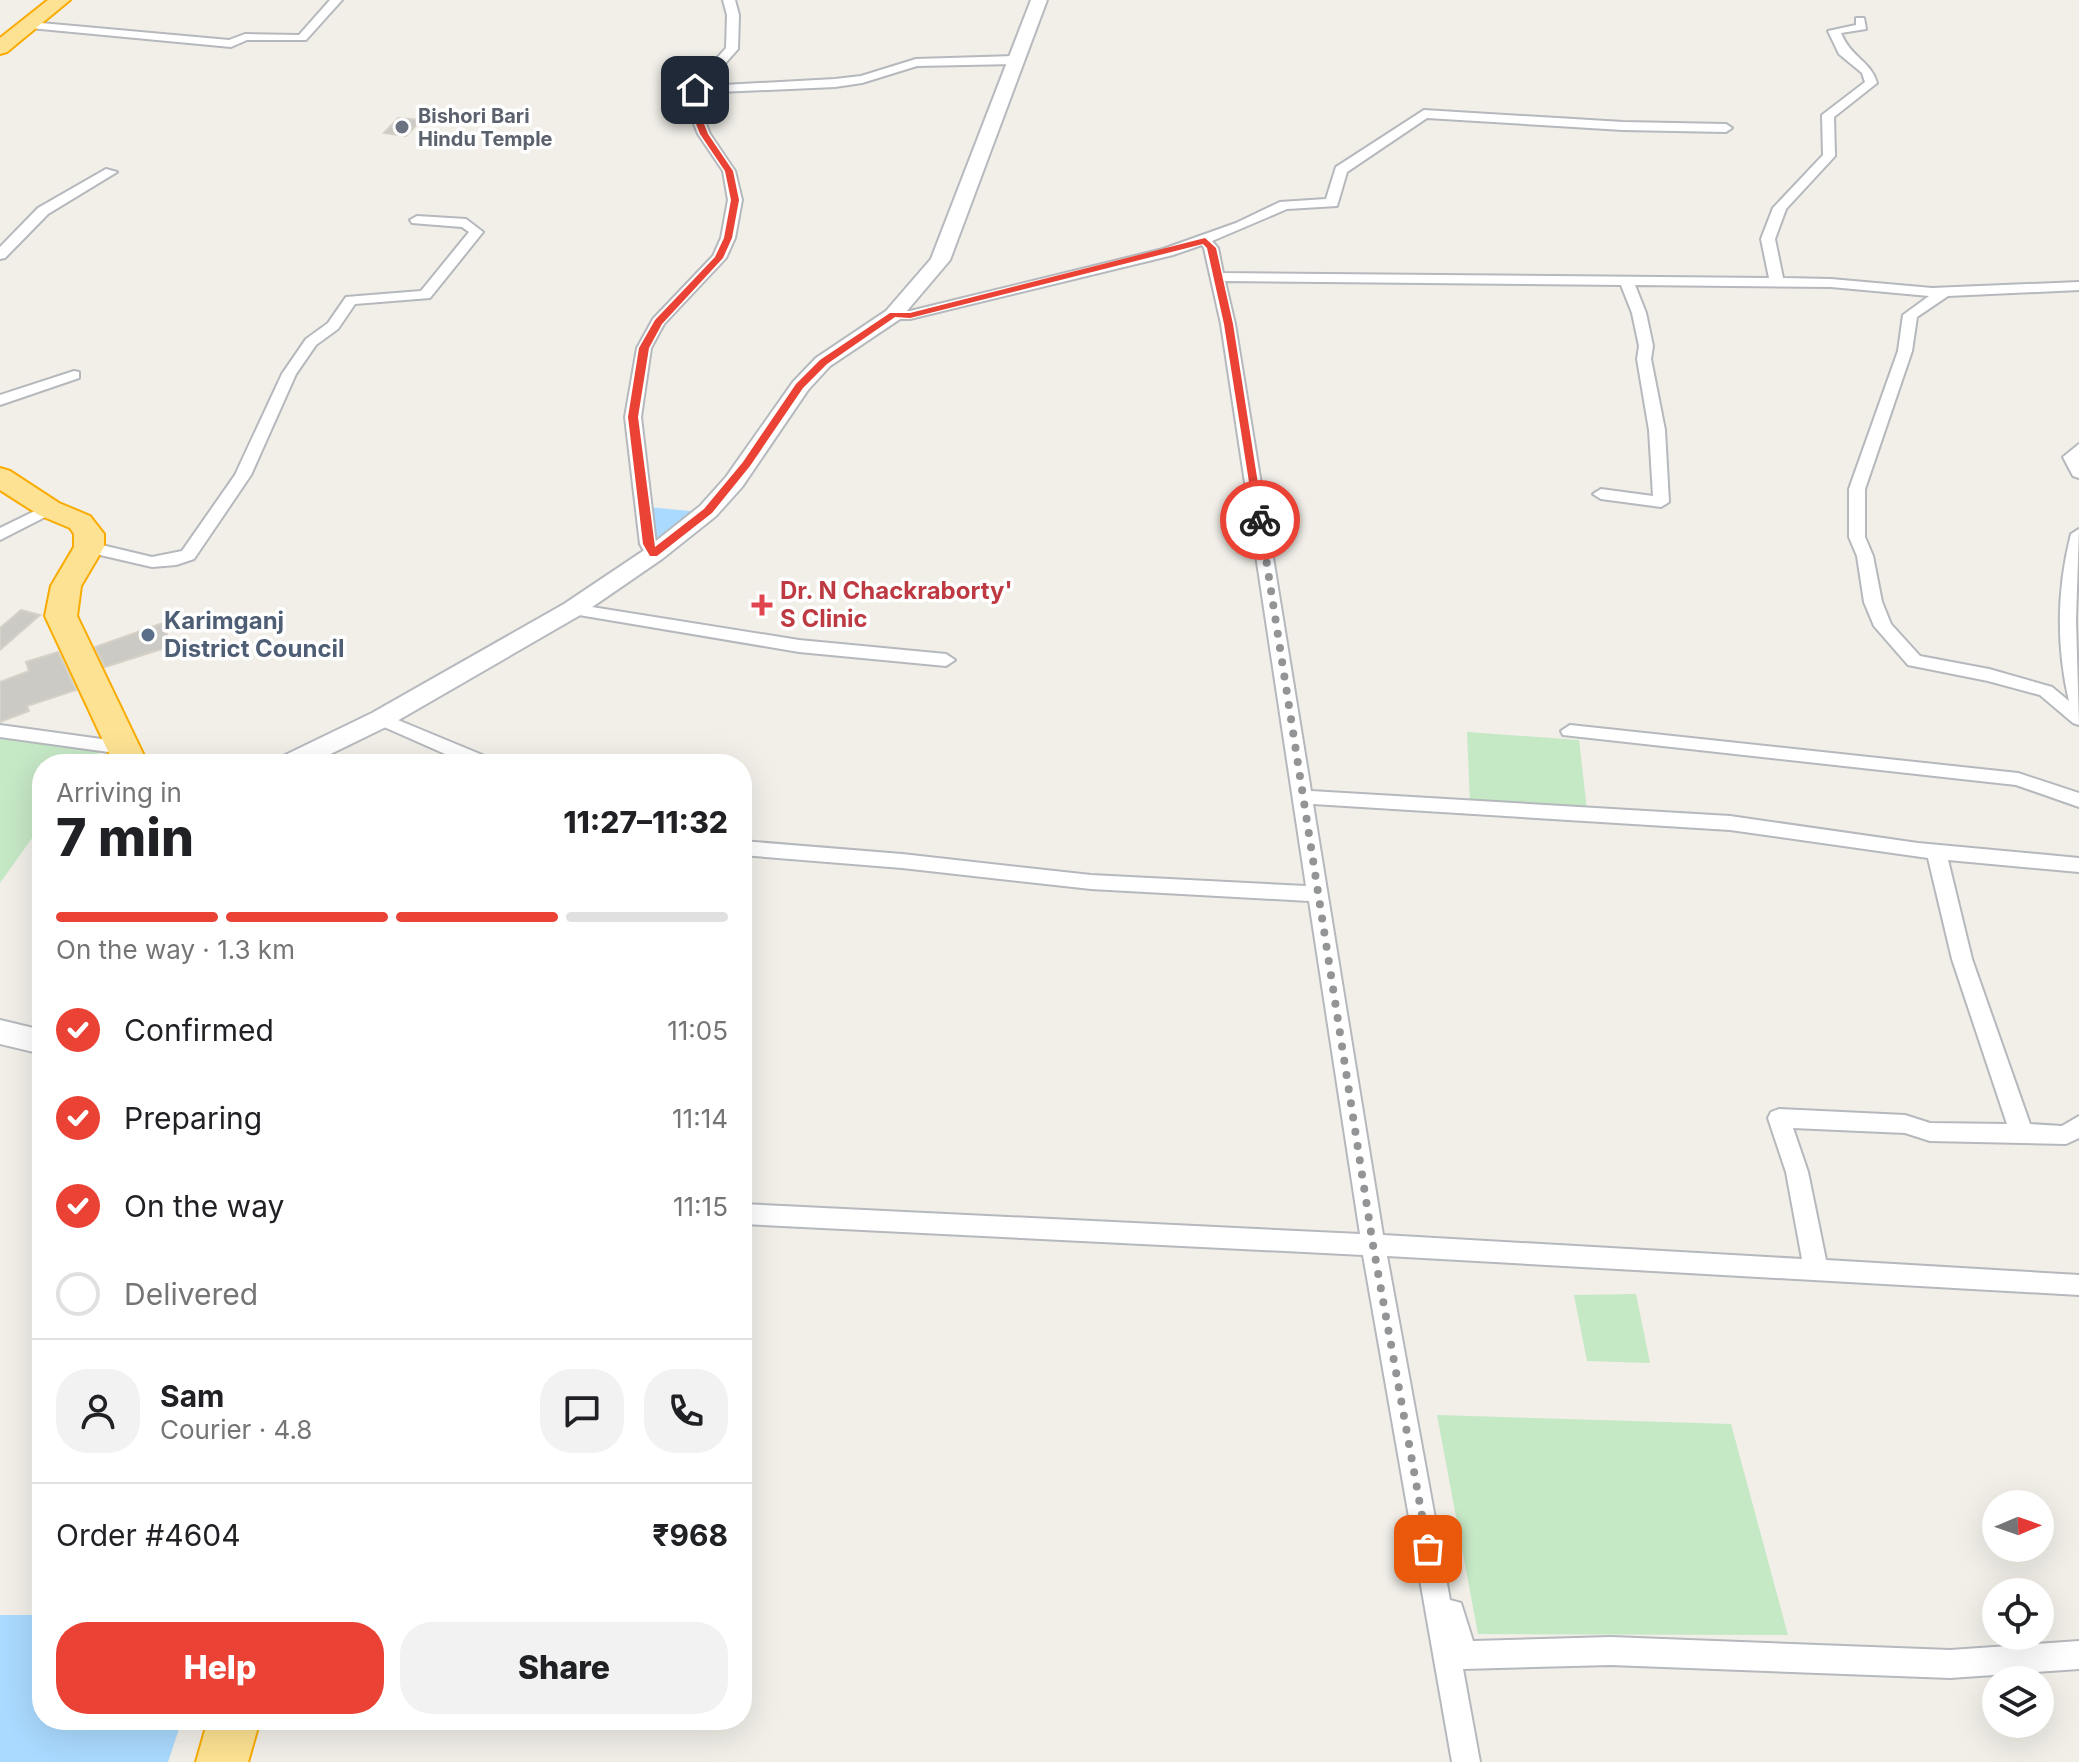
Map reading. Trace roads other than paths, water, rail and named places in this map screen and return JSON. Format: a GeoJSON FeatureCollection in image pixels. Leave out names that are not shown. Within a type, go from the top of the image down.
{"type":"FeatureCollection","features":[{"type":"Feature","properties":{"kind":"highway"},"geometry":{"type":"LineString","coordinates":[[0,48],[60,0]]}},
{"type":"Feature","properties":{"kind":"highway"},"geometry":{"type":"LineString","coordinates":[[0,477],[49,509],[80,522],[89,534],[89,547],[66,586],[61,616],[126,754]]}},
{"type":"Feature","properties":{"kind":"highway"},"geometry":{"type":"LineString","coordinates":[[222,1762],[231,1730]]}},
{"type":"Feature","properties":{"kind":"main road"},"geometry":{"type":"LineString","coordinates":[[309,754],[381,719],[573,609],[654,554],[708,511],[734,482],[800,386],[823,362],[893,315],[940,260],[1039,0]]}},
{"type":"Feature","properties":{"kind":"street"},"geometry":{"type":"LineString","coordinates":[[30,25],[231,44],[245,37],[302,38],[336,0]]}},
{"type":"Feature","properties":{"kind":"street"},"geometry":{"type":"LineString","coordinates":[[654,554],[648,544],[633,417],[644,348],[658,322],[719,258],[728,238],[735,200],[729,171],[704,134],[689,96],[732,49],[733,15],[729,0]]}},
{"type":"Feature","properties":{"kind":"street"},"geometry":{"type":"LineString","coordinates":[[1777,282],[1768,239],[1780,208],[1829,156],[1831,146],[1825,122],[1828,115],[1871,83],[1868,72],[1843,52],[1834,31],[1862,27],[1860,20]]}},
{"type":"Feature","properties":{"kind":"street"},"geometry":{"type":"LineString","coordinates":[[695,90],[835,83],[930,62],[1015,60]]}},
{"type":"Feature","properties":{"kind":"street"},"geometry":{"type":"LineString","coordinates":[[893,315],[910,315],[1168,252],[1205,240],[1285,205],[1332,203],[1341,170],[1424,114],[1623,126],[1726,128]]}},
{"type":"Feature","properties":{"kind":"street"},"geometry":{"type":"LineString","coordinates":[[0,255],[43,211],[111,172]]}},
{"type":"Feature","properties":{"kind":"street"},"geometry":{"type":"LineString","coordinates":[[89,547],[149,562],[176,562],[188,555],[243,475],[289,374],[311,342],[333,326],[351,300],[425,295],[476,232],[466,223],[417,220]]}},
{"type":"Feature","properties":{"kind":"street"},"geometry":{"type":"LineString","coordinates":[[1205,240],[1211,248],[1218,277],[1262,533],[1373,1245],[1466,1762]]}},
{"type":"Feature","properties":{"kind":"street"},"geometry":{"type":"LineString","coordinates":[[1218,277],[1831,283],[1944,292],[2079,286]]}},
{"type":"Feature","properties":{"kind":"street"},"geometry":{"type":"LineString","coordinates":[[1601,494],[1661,502],[1657,430],[1644,359],[1646,346],[1639,313],[1626,281]]}},
{"type":"Feature","properties":{"kind":"street"},"geometry":{"type":"LineString","coordinates":[[1944,292],[1910,315],[1905,351],[1857,489],[1857,537],[1865,556],[1873,602],[1883,626],[1914,661],[1989,675],[2046,691],[2079,719]]}},
{"type":"Feature","properties":{"kind":"street"},"geometry":{"type":"LineString","coordinates":[[0,400],[74,375]]}},
{"type":"Feature","properties":{"kind":"street"},"geometry":{"type":"LineString","coordinates":[[2079,449],[2071,457],[2079,473]]}},
{"type":"Feature","properties":{"kind":"street"},"geometry":{"type":"LineString","coordinates":[[0,535],[49,509]]}},
{"type":"Feature","properties":{"kind":"street"},"geometry":{"type":"LineString","coordinates":[[2079,534],[2071,563],[2069,665],[2079,706]]}},
{"type":"Feature","properties":{"kind":"street"},"geometry":{"type":"LineString","coordinates":[[573,609],[799,646],[946,660]]}},
{"type":"Feature","properties":{"kind":"street"},"geometry":{"type":"LineString","coordinates":[[381,719],[462,754]]}},
{"type":"Feature","properties":{"kind":"street"},"geometry":{"type":"LineString","coordinates":[[0,731],[117,754]]}},
{"type":"Feature","properties":{"kind":"street"},"geometry":{"type":"LineString","coordinates":[[1570,731],[2018,779],[2079,800]]}},
{"type":"Feature","properties":{"kind":"street"},"geometry":{"type":"LineString","coordinates":[[1301,797],[1730,823],[1937,852],[2079,865]]}},
{"type":"Feature","properties":{"kind":"street"},"geometry":{"type":"LineString","coordinates":[[752,849],[902,861],[1091,882],[1316,894]]}},
{"type":"Feature","properties":{"kind":"street"},"geometry":{"type":"LineString","coordinates":[[1937,852],[1944,895],[1966,975],[2022,1133]]}},
{"type":"Feature","properties":{"kind":"street"},"geometry":{"type":"LineString","coordinates":[[1816,1271],[1797,1172],[1779,1118],[1905,1124],[1930,1132],[2066,1135],[2079,1125]]}},
{"type":"Feature","properties":{"kind":"street"},"geometry":{"type":"LineString","coordinates":[[752,1214],[1373,1245],[2079,1285]]}},
{"type":"Feature","properties":{"kind":"street"},"geometry":{"type":"LineString","coordinates":[[1373,1245],[1398,1357],[1421,1508],[1463,1655],[1611,1651],[1950,1664],[2079,1655]]}},
{"type":"Feature","properties":{"kind":"water"},"geometry":{"type":"Polygon","coordinates":[[[648,507],[700,512],[655,548],[648,507]]]}},
{"type":"Feature","properties":{"kind":"water"},"geometry":{"type":"Polygon","coordinates":[[[0,1615],[32,1615],[32,1730],[179,1730],[168,1762],[0,1762],[0,1615]]]}},
{"type":"Feature","properties":{"kind":"place","name":"Bishori Bari Hindu Temple"},"geometry":{"type":"Point","coordinates":[402,127]}},
{"type":"Feature","properties":{"kind":"place","name":"Dr. N Chackraborty' S Clinic"},"geometry":{"type":"Point","coordinates":[762,605]}},
{"type":"Feature","properties":{"kind":"place","name":"Karimganj District Council"},"geometry":{"type":"Point","coordinates":[148,635]}}]}
